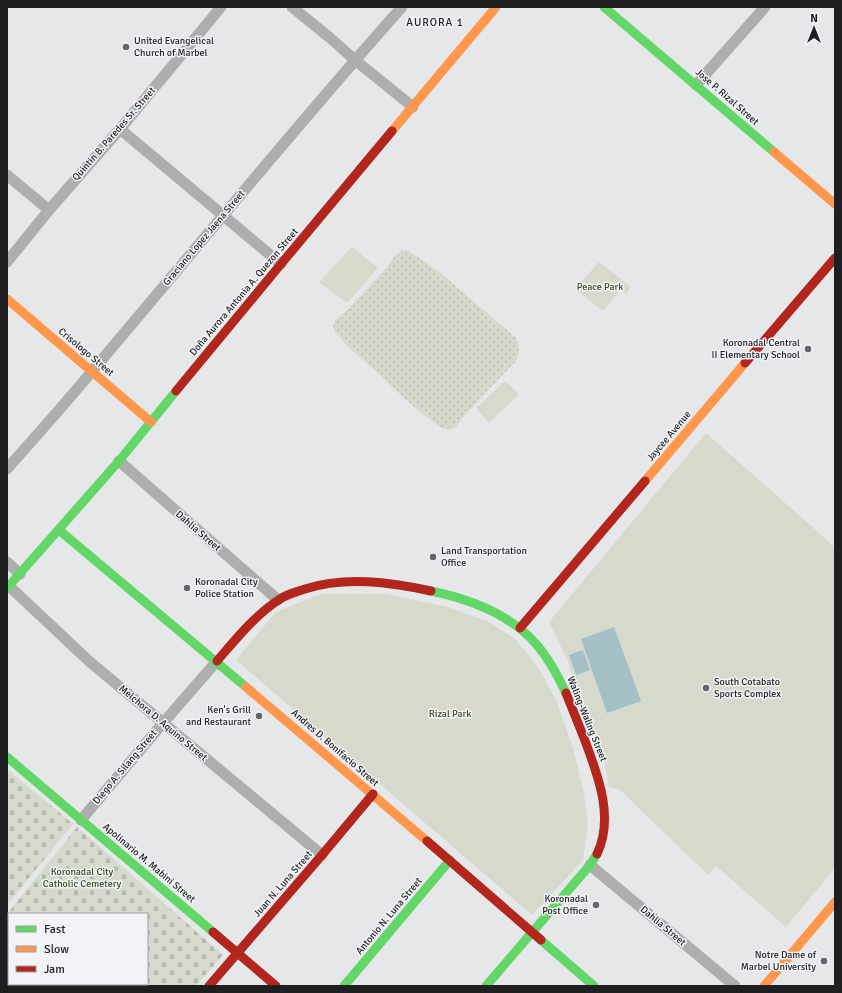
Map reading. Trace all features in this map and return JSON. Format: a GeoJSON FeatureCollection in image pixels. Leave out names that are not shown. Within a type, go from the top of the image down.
{"type":"FeatureCollection","features":[{"type":"Feature","properties":{"kind":"main road","name":"Doña Aurora Antonia A. Quezon Street"},"geometry":{"type":"LineString","coordinates":[[8,587],[119,461],[281,264],[496,7]]}},
{"type":"Feature","properties":{"kind":"main road","name":"Jose P. Rizal Street"},"geometry":{"type":"LineString","coordinates":[[604,7],[835,204]]}},
{"type":"Feature","properties":{"kind":"main road","name":"Jaycee Avenue"},"geometry":{"type":"LineString","coordinates":[[520,628],[835,258]]}},
{"type":"Feature","properties":{"kind":"main road","name":"Crisologo Street"},"geometry":{"type":"LineString","coordinates":[[7,299],[151,422]]}},
{"type":"Feature","properties":{"kind":"main road","name":"Andres D. Bonifacio Street"},"geometry":{"type":"LineString","coordinates":[[59,530],[217,661],[450,860],[594,986]]}},
{"type":"Feature","properties":{"kind":"main road","name":"Waling-Waling Street"},"geometry":{"type":"LineString","coordinates":[[217,661],[255,620],[278,600],[297,591],[320,585],[347,582],[376,582],[426,589],[465,600],[495,613],[520,628],[538,646],[554,668],[577,720],[595,769],[600,786],[604,812],[603,834],[598,850],[590,865],[486,986]]}},
{"type":"Feature","properties":{"kind":"main road","name":"Apolinario M. Mabini Street"},"geometry":{"type":"LineString","coordinates":[[7,757],[276,986]]}},
{"type":"Feature","properties":{"kind":"main road","name":"Juan N. Luna Street"},"geometry":{"type":"LineString","coordinates":[[209,986],[373,794]]}},
{"type":"Feature","properties":{"kind":"main road","name":"Antonio N. Luna Street"},"geometry":{"type":"LineString","coordinates":[[344,986],[450,860]]}},
{"type":"Feature","properties":{"kind":"main road"},"geometry":{"type":"LineString","coordinates":[[764,986],[835,902]]}},
{"type":"Feature","properties":{"kind":"street","name":"Quintin B. Paredes Sr. Street"},"geometry":{"type":"LineString","coordinates":[[7,262],[49,210],[120,129],[221,7]]}},
{"type":"Feature","properties":{"kind":"street"},"geometry":{"type":"LineString","coordinates":[[292,7],[413,107]]}},
{"type":"Feature","properties":{"kind":"street","name":"Graciano Lopez Jaena Street"},"geometry":{"type":"LineString","coordinates":[[7,469],[92,371],[355,60],[402,7]]}},
{"type":"Feature","properties":{"kind":"street"},"geometry":{"type":"LineString","coordinates":[[696,85],[765,7]]}},
{"type":"Feature","properties":{"kind":"street"},"geometry":{"type":"LineString","coordinates":[[120,129],[281,264]]}},
{"type":"Feature","properties":{"kind":"street"},"geometry":{"type":"LineString","coordinates":[[7,175],[49,210]]}},
{"type":"Feature","properties":{"kind":"street","name":"Dahlia Street"},"geometry":{"type":"LineString","coordinates":[[119,461],[278,600]]}},
{"type":"Feature","properties":{"kind":"street"},"geometry":{"type":"LineString","coordinates":[[7,562],[20,574]]}},
{"type":"Feature","properties":{"kind":"street","name":"Melchora D. Aquino Street"},"geometry":{"type":"LineString","coordinates":[[8,587],[90,662],[322,855]]}},
{"type":"Feature","properties":{"kind":"street","name":"Diego A. Silang Street"},"geometry":{"type":"LineString","coordinates":[[81,820],[217,661]]}},
{"type":"Feature","properties":{"kind":"street","name":"Dahlia Street"},"geometry":{"type":"LineString","coordinates":[[590,865],[735,986]]}},
{"type":"Feature","properties":{"kind":"green space"},"geometry":{"type":"Polygon","coordinates":[[[352,247],[378,268],[347,303],[319,282],[352,247]]]}},
{"type":"Feature","properties":{"kind":"green space"},"geometry":{"type":"Polygon","coordinates":[[[401,251],[409,251],[438,271],[516,338],[519,347],[516,361],[466,414],[455,428],[449,430],[440,427],[404,398],[348,347],[335,332],[333,325],[335,320],[367,289],[388,266],[394,257],[401,251]]]}},
{"type":"Feature","properties":{"kind":"green space","name":"Peace Park"},"geometry":{"type":"Polygon","coordinates":[[[599,262],[631,287],[626,294],[620,290],[603,311],[575,289],[599,262]]]}},
{"type":"Feature","properties":{"kind":"green space"},"geometry":{"type":"Polygon","coordinates":[[[505,381],[519,394],[489,423],[476,408],[505,381]]]}},
{"type":"Feature","properties":{"kind":"green space","name":"South Cotabato Sports Complex"},"geometry":{"type":"Polygon","coordinates":[[[706,433],[835,547],[835,868],[786,927],[716,866],[708,875],[619,789],[609,787],[605,765],[594,732],[567,659],[549,622],[706,433]]]}},
{"type":"Feature","properties":{"kind":"green space","name":"Rizal Park"},"geometry":{"type":"Polygon","coordinates":[[[320,594],[386,594],[448,607],[489,622],[516,640],[538,667],[556,700],[573,748],[584,793],[588,823],[583,860],[532,915],[236,660],[276,612],[320,594]]]}},
{"type":"Feature","properties":{"kind":"green space"},"geometry":{"type":"Polygon","coordinates":[[[7,769],[73,824],[7,905],[7,769]]]}},
{"type":"Feature","properties":{"kind":"green space","name":"Koronadal City Catholic Cemetery"},"geometry":{"type":"Polygon","coordinates":[[[77,827],[223,955],[196,986],[7,986],[7,914],[77,827]]]}},
{"type":"Feature","properties":{"kind":"water"},"geometry":{"type":"Polygon","coordinates":[[[614,627],[641,701],[607,713],[581,639],[614,627]]]}},
{"type":"Feature","properties":{"kind":"water"},"geometry":{"type":"Polygon","coordinates":[[[583,650],[590,670],[576,675],[569,655],[583,650]]]}},
{"type":"Feature","properties":{"kind":"traffic: fast"},"geometry":{"type":"LineString","coordinates":[[604,7],[774,152]]}},
{"type":"Feature","properties":{"kind":"traffic: fast"},"geometry":{"type":"LineString","coordinates":[[7,588],[119,461],[176,391]]}},
{"type":"Feature","properties":{"kind":"traffic: fast"},"geometry":{"type":"LineString","coordinates":[[59,530],[246,687]]}},
{"type":"Feature","properties":{"kind":"traffic: fast"},"geometry":{"type":"LineString","coordinates":[[431,591],[446,594],[489,610],[515,625],[527,634],[541,650],[553,668],[566,693]]}},
{"type":"Feature","properties":{"kind":"traffic: fast"},"geometry":{"type":"LineString","coordinates":[[7,757],[213,932]]}},
{"type":"Feature","properties":{"kind":"traffic: fast"},"geometry":{"type":"LineString","coordinates":[[486,986],[590,865],[597,854]]}},
{"type":"Feature","properties":{"kind":"traffic: fast"},"geometry":{"type":"LineString","coordinates":[[344,986],[450,860]]}},
{"type":"Feature","properties":{"kind":"traffic: fast"},"geometry":{"type":"LineString","coordinates":[[541,940],[594,986]]}},
{"type":"Feature","properties":{"kind":"traffic: slow"},"geometry":{"type":"LineString","coordinates":[[392,131],[496,7]]}},
{"type":"Feature","properties":{"kind":"traffic: slow"},"geometry":{"type":"LineString","coordinates":[[774,152],[835,204]]}},
{"type":"Feature","properties":{"kind":"traffic: slow"},"geometry":{"type":"LineString","coordinates":[[7,299],[151,422]]}},
{"type":"Feature","properties":{"kind":"traffic: slow"},"geometry":{"type":"LineString","coordinates":[[645,481],[745,363]]}},
{"type":"Feature","properties":{"kind":"traffic: slow"},"geometry":{"type":"LineString","coordinates":[[246,687],[427,841]]}},
{"type":"Feature","properties":{"kind":"traffic: slow"},"geometry":{"type":"LineString","coordinates":[[764,986],[835,902]]}},
{"type":"Feature","properties":{"kind":"traffic: jam"},"geometry":{"type":"LineString","coordinates":[[176,391],[392,131]]}},
{"type":"Feature","properties":{"kind":"traffic: jam"},"geometry":{"type":"LineString","coordinates":[[745,363],[835,258]]}},
{"type":"Feature","properties":{"kind":"traffic: jam"},"geometry":{"type":"LineString","coordinates":[[520,628],[645,481]]}},
{"type":"Feature","properties":{"kind":"traffic: jam"},"geometry":{"type":"LineString","coordinates":[[217,661],[262,612],[283,597],[295,592],[320,585],[352,582],[384,583],[431,591]]}},
{"type":"Feature","properties":{"kind":"traffic: jam"},"geometry":{"type":"LineString","coordinates":[[566,693],[599,780],[602,795],[604,825],[602,840],[597,854]]}},
{"type":"Feature","properties":{"kind":"traffic: jam"},"geometry":{"type":"LineString","coordinates":[[209,986],[373,794]]}},
{"type":"Feature","properties":{"kind":"traffic: jam"},"geometry":{"type":"LineString","coordinates":[[427,841],[541,940]]}},
{"type":"Feature","properties":{"kind":"traffic: jam"},"geometry":{"type":"LineString","coordinates":[[213,932],[276,986]]}},
{"type":"Feature","properties":{"kind":"place","name":"United Evangelical Church of Marbel"},"geometry":{"type":"Point","coordinates":[126,47]}},
{"type":"Feature","properties":{"kind":"place","name":"Koronadal Central II Elementary School"},"geometry":{"type":"Point","coordinates":[808,349]}},
{"type":"Feature","properties":{"kind":"place","name":"Land Transportation Office"},"geometry":{"type":"Point","coordinates":[433,557]}},
{"type":"Feature","properties":{"kind":"place","name":"Koronadal City Police Station"},"geometry":{"type":"Point","coordinates":[187,588]}},
{"type":"Feature","properties":{"kind":"place","name":"South Cotabato Sports Complex"},"geometry":{"type":"Point","coordinates":[706,688]}},
{"type":"Feature","properties":{"kind":"place","name":"Ken's Grill and Restaurant"},"geometry":{"type":"Point","coordinates":[259,716]}},
{"type":"Feature","properties":{"kind":"place","name":"Koronadal Post Office"},"geometry":{"type":"Point","coordinates":[596,905]}},
{"type":"Feature","properties":{"kind":"place","name":"Notre Dame of Marbel University"},"geometry":{"type":"Point","coordinates":[824,961]}},
{"type":"Feature","properties":{"kind":"district","name":"AURORA 1"},"geometry":{"type":"Point","coordinates":[435,22]}}]}
